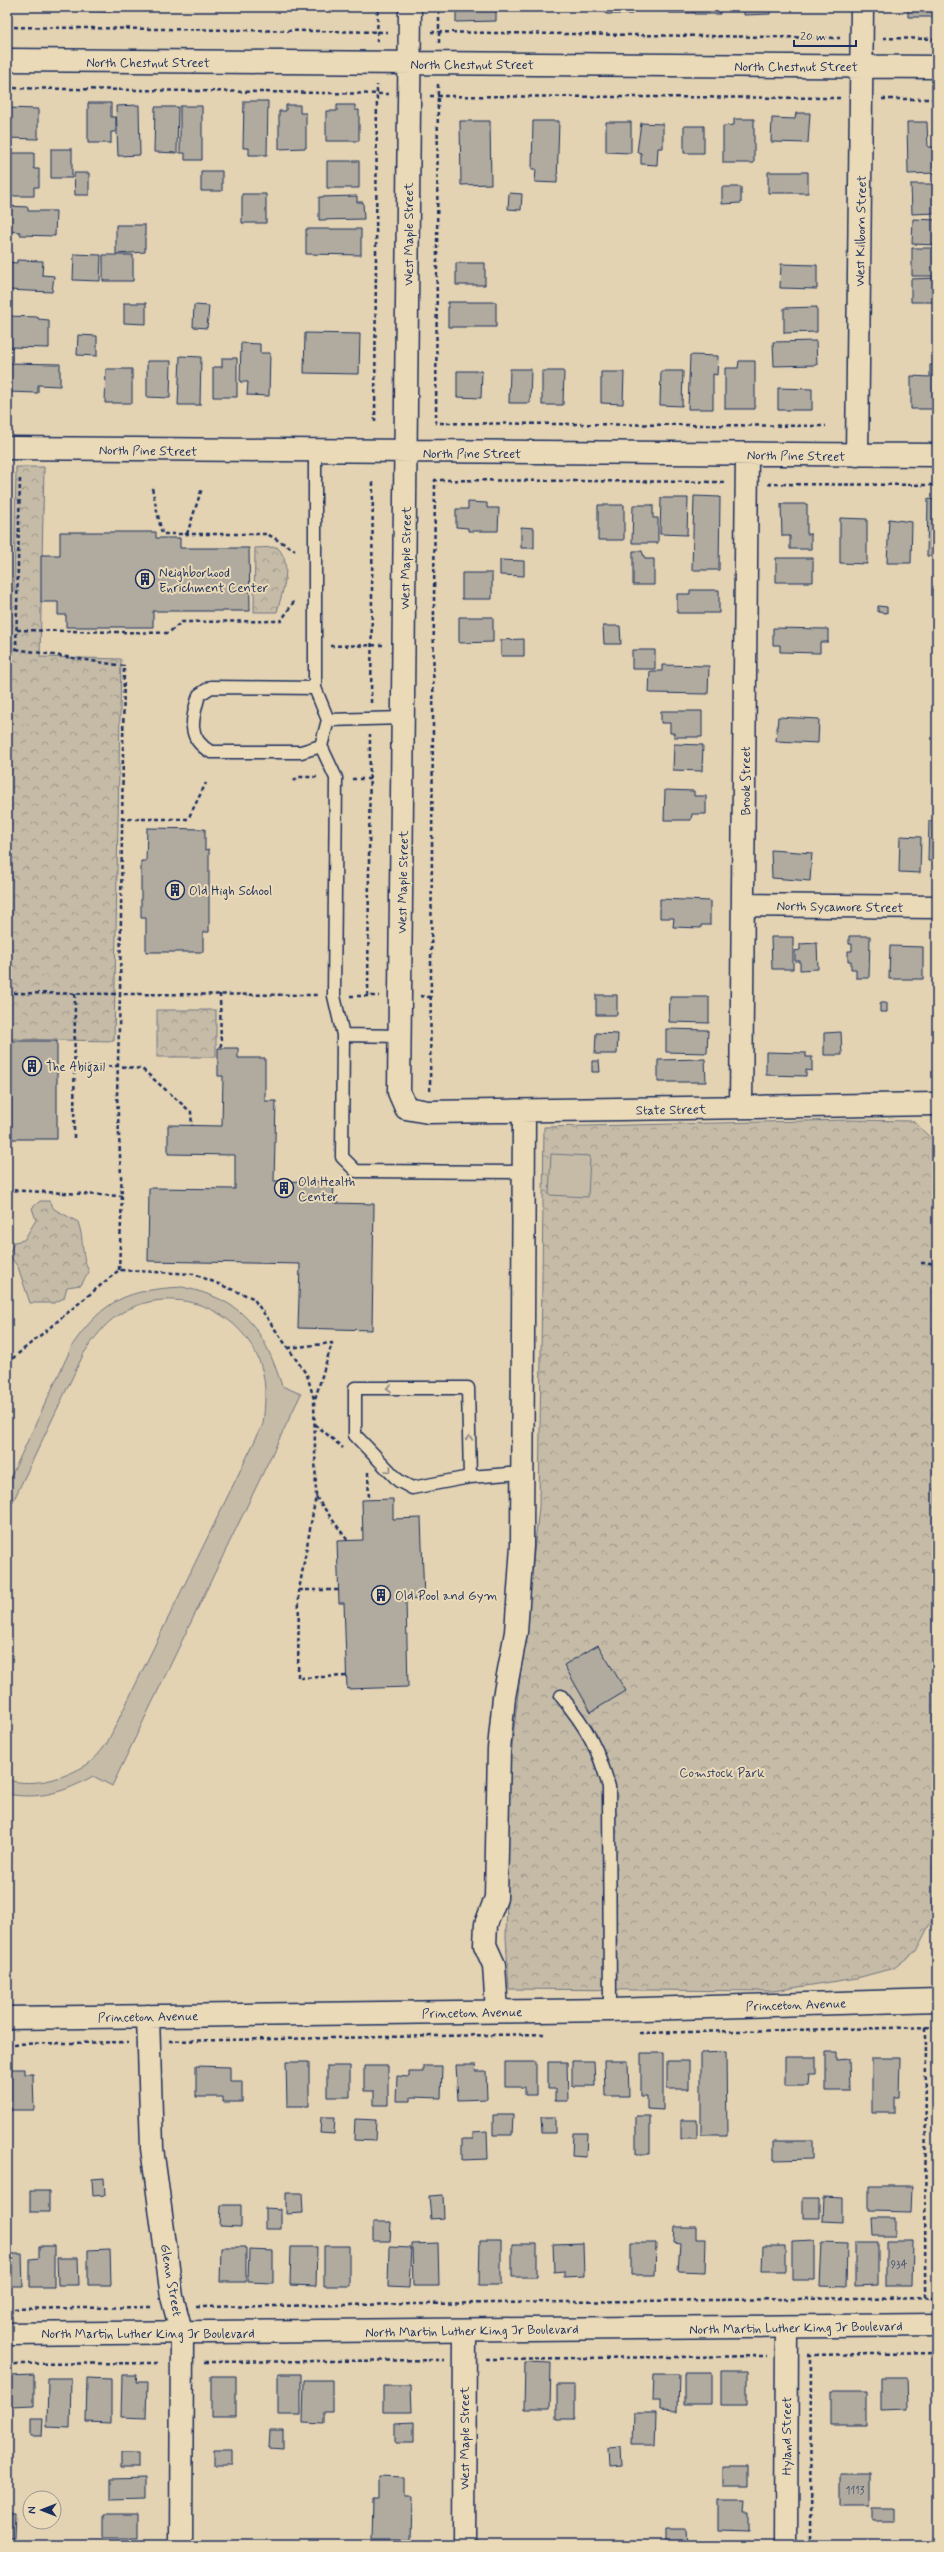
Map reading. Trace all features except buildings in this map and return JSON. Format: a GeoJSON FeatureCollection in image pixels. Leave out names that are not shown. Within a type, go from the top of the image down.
{"type":"FeatureCollection","features":[{"type":"Feature","properties":{"kind":"street","name":"West Maple Street"},"geometry":{"type":"LineString","coordinates":[[406,1108],[399,1092],[404,718],[410,7]]}},
{"type":"Feature","properties":{"kind":"street","name":"West Kilborn Street"},"geometry":{"type":"LineString","coordinates":[[857,455],[862,7]]}},
{"type":"Feature","properties":{"kind":"street","name":"North Chestnut Street"},"geometry":{"type":"LineString","coordinates":[[7,60],[937,67]]}},
{"type":"Feature","properties":{"kind":"street","name":"North Pine Street"},"geometry":{"type":"LineString","coordinates":[[7,448],[937,455]]}},
{"type":"Feature","properties":{"kind":"street","name":"Brook Street"},"geometry":{"type":"LineString","coordinates":[[741,1108],[747,454]]}},
{"type":"Feature","properties":{"kind":"street","name":"North Sycamore Street"},"geometry":{"type":"LineString","coordinates":[[744,905],[937,907]]}},
{"type":"Feature","properties":{"kind":"street","name":"State Street"},"geometry":{"type":"LineString","coordinates":[[406,1108],[428,1112],[937,1104]]}},
{"type":"Feature","properties":{"kind":"street"},"geometry":{"type":"LineString","coordinates":[[497,2011],[494,1965],[485,1945],[486,1924],[496,1898],[498,1749],[504,1697],[516,1632],[522,1546],[525,1172],[524,1111]]}},
{"type":"Feature","properties":{"kind":"street","name":"Princeton Avenue"},"geometry":{"type":"LineString","coordinates":[[7,2018],[610,2010],[937,2000]]}},
{"type":"Feature","properties":{"kind":"street","name":"Glenn Street"},"geometry":{"type":"LineString","coordinates":[[148,2016],[152,2148],[172,2297],[176,2307],[182,2334],[181,2545]]}},
{"type":"Feature","properties":{"kind":"street","name":"North Martin Luther King Jr Boulevard"},"geometry":{"type":"LineString","coordinates":[[7,2334],[182,2334],[787,2328],[937,2325]]}},
{"type":"Feature","properties":{"kind":"street","name":"Hyland Street"},"geometry":{"type":"LineString","coordinates":[[786,2545],[787,2328]]}},
{"type":"Feature","properties":{"kind":"street","name":"West Maple Street"},"geometry":{"type":"LineString","coordinates":[[464,2545],[465,2330]]}},
{"type":"Feature","properties":{"kind":"lane"},"geometry":{"type":"LineString","coordinates":[[315,451],[315,688],[328,720],[321,746],[336,778],[334,996],[343,1034],[342,1157],[356,1172],[525,1172]]}},
{"type":"Feature","properties":{"kind":"lane"},"geometry":{"type":"LineString","coordinates":[[315,688],[211,687],[199,694],[194,713],[194,736],[199,745],[211,752],[301,752],[321,746]]}},
{"type":"Feature","properties":{"kind":"lane"},"geometry":{"type":"LineString","coordinates":[[328,720],[404,718]]}},
{"type":"Feature","properties":{"kind":"lane"},"geometry":{"type":"LineString","coordinates":[[343,1034],[400,1036]]}},
{"type":"Feature","properties":{"kind":"lane"},"geometry":{"type":"LineString","coordinates":[[470,1477],[468,1388],[355,1388],[355,1435],[399,1481],[412,1488],[470,1477],[522,1473]]}},
{"type":"Feature","properties":{"kind":"lane"},"geometry":{"type":"LineString","coordinates":[[561,1696],[586,1728],[603,1763],[609,1787],[610,2010]]}},
{"type":"Feature","properties":{"kind":"path"},"geometry":{"type":"LineString","coordinates":[[375,422],[378,7]]}},
{"type":"Feature","properties":{"kind":"path"},"geometry":{"type":"LineString","coordinates":[[439,7],[436,423],[826,426]]}},
{"type":"Feature","properties":{"kind":"path"},"geometry":{"type":"LineString","coordinates":[[7,27],[937,39]]}},
{"type":"Feature","properties":{"kind":"path"},"geometry":{"type":"LineString","coordinates":[[7,88],[377,93],[438,96],[937,99]]}},
{"type":"Feature","properties":{"kind":"path"},"geometry":{"type":"LineString","coordinates":[[16,649],[20,479]]}},
{"type":"Feature","properties":{"kind":"path"},"geometry":{"type":"LineString","coordinates":[[368,996],[373,480]]}},
{"type":"Feature","properties":{"kind":"path"},"geometry":{"type":"LineString","coordinates":[[430,1091],[435,480],[729,482]]}},
{"type":"Feature","properties":{"kind":"path"},"geometry":{"type":"LineString","coordinates":[[766,484],[937,485]]}},
{"type":"Feature","properties":{"kind":"path"},"geometry":{"type":"LineString","coordinates":[[152,488],[162,534],[267,534],[295,550]]}},
{"type":"Feature","properties":{"kind":"path"},"geometry":{"type":"LineString","coordinates":[[187,534],[202,488]]}},
{"type":"Feature","properties":{"kind":"path"},"geometry":{"type":"LineString","coordinates":[[17,630],[168,633],[182,622],[281,621],[295,600]]}},
{"type":"Feature","properties":{"kind":"path"},"geometry":{"type":"LineString","coordinates":[[315,648],[328,646],[434,645]]}},
{"type":"Feature","properties":{"kind":"path"},"geometry":{"type":"LineString","coordinates":[[7,649],[16,649],[124,666],[119,1066],[117,1095],[122,1196],[119,1270]]}},
{"type":"Feature","properties":{"kind":"path"},"geometry":{"type":"LineString","coordinates":[[121,819],[188,819],[206,782]]}},
{"type":"Feature","properties":{"kind":"path"},"geometry":{"type":"LineString","coordinates":[[7,993],[334,996]]}},
{"type":"Feature","properties":{"kind":"path"},"geometry":{"type":"LineString","coordinates":[[74,1138],[73,1067],[75,993]]}},
{"type":"Feature","properties":{"kind":"path"},"geometry":{"type":"LineString","coordinates":[[220,994],[221,1048]]}},
{"type":"Feature","properties":{"kind":"path"},"geometry":{"type":"LineString","coordinates":[[73,1067],[119,1066],[142,1069],[190,1112],[192,1126]]}},
{"type":"Feature","properties":{"kind":"path"},"geometry":{"type":"LineString","coordinates":[[7,1190],[122,1196]]}},
{"type":"Feature","properties":{"kind":"path"},"geometry":{"type":"LineString","coordinates":[[921,1263],[937,1263]]}},
{"type":"Feature","properties":{"kind":"path"},"geometry":{"type":"LineString","coordinates":[[7,1363],[119,1270],[194,1274],[253,1298],[307,1375],[314,1399],[316,1496],[299,1590],[298,1678],[346,1676]]}},
{"type":"Feature","properties":{"kind":"path"},"geometry":{"type":"LineString","coordinates":[[287,1348],[332,1343],[314,1399]]}},
{"type":"Feature","properties":{"kind":"path"},"geometry":{"type":"LineString","coordinates":[[315,1423],[344,1449]]}},
{"type":"Feature","properties":{"kind":"path"},"geometry":{"type":"LineString","coordinates":[[368,1470],[369,1500]]}},
{"type":"Feature","properties":{"kind":"path"},"geometry":{"type":"LineString","coordinates":[[316,1496],[348,1541]]}},
{"type":"Feature","properties":{"kind":"path"},"geometry":{"type":"LineString","coordinates":[[299,1590],[338,1590]]}},
{"type":"Feature","properties":{"kind":"path"},"geometry":{"type":"LineString","coordinates":[[924,2297],[926,2027]]}},
{"type":"Feature","properties":{"kind":"path"},"geometry":{"type":"LineString","coordinates":[[632,2033],[937,2027]]}},
{"type":"Feature","properties":{"kind":"path"},"geometry":{"type":"LineString","coordinates":[[7,2044],[545,2034]]}},
{"type":"Feature","properties":{"kind":"path"},"geometry":{"type":"LineString","coordinates":[[7,2309],[937,2297]]}},
{"type":"Feature","properties":{"kind":"path"},"geometry":{"type":"LineString","coordinates":[[810,2545],[811,2355]]}},
{"type":"Feature","properties":{"kind":"green space"},"geometry":{"type":"Polygon","coordinates":[[[16,467],[44,467],[40,657],[121,659],[114,1041],[7,1039],[7,598],[14,590],[16,467]]]}},
{"type":"Feature","properties":{"kind":"green space"},"geometry":{"type":"Polygon","coordinates":[[[277,547],[282,554],[286,570],[284,587],[277,612],[254,612],[255,548],[277,547]]]}},
{"type":"Feature","properties":{"kind":"green space"},"geometry":{"type":"Polygon","coordinates":[[[157,1010],[216,1010],[216,1057],[157,1057],[157,1010]]]}},
{"type":"Feature","properties":{"kind":"green space","name":"Comstock Park"},"geometry":{"type":"Polygon","coordinates":[[[848,1120],[913,1121],[937,1144],[933,1918],[916,1951],[894,1968],[857,1978],[773,1991],[509,1989],[506,1937],[510,1765],[539,1507],[544,1127],[848,1120]]]}},
{"type":"Feature","properties":{"kind":"green space"},"geometry":{"type":"Polygon","coordinates":[[[551,1154],[590,1156],[588,1197],[549,1195],[551,1154]]]}},
{"type":"Feature","properties":{"kind":"green space"},"geometry":{"type":"Polygon","coordinates":[[[40,1201],[49,1201],[54,1209],[78,1222],[84,1259],[89,1272],[81,1285],[67,1287],[64,1298],[54,1303],[30,1303],[18,1267],[9,1255],[14,1242],[24,1240],[36,1220],[32,1208],[40,1201]]]}},
{"type":"Feature","properties":{"kind":"green space"},"geometry":{"type":"Polygon","coordinates":[[[182,1287],[221,1300],[236,1309],[248,1320],[267,1348],[282,1386],[301,1394],[112,1786],[93,1776],[83,1782],[52,1793],[30,1796],[7,1794],[7,1780],[28,1783],[59,1778],[88,1764],[96,1757],[107,1743],[263,1424],[265,1395],[263,1373],[252,1345],[238,1328],[221,1315],[202,1306],[181,1301],[160,1300],[138,1305],[118,1315],[108,1323],[99,1332],[84,1353],[7,1514],[7,1485],[73,1344],[96,1317],[107,1307],[119,1300],[132,1294],[146,1291],[182,1287]]]}},
{"type":"Feature","properties":{"kind":"place","name":"Neighborhood Enrichment Center"},"geometry":{"type":"Point","coordinates":[145,579]}},
{"type":"Feature","properties":{"kind":"place","name":"Old High School"},"geometry":{"type":"Point","coordinates":[175,890]}},
{"type":"Feature","properties":{"kind":"place","name":"The Abigail"},"geometry":{"type":"Point","coordinates":[32,1066]}},
{"type":"Feature","properties":{"kind":"place","name":"Old Health Center"},"geometry":{"type":"Point","coordinates":[284,1188]}},
{"type":"Feature","properties":{"kind":"place","name":"Old Pool and Gym"},"geometry":{"type":"Point","coordinates":[381,1595]}}]}
